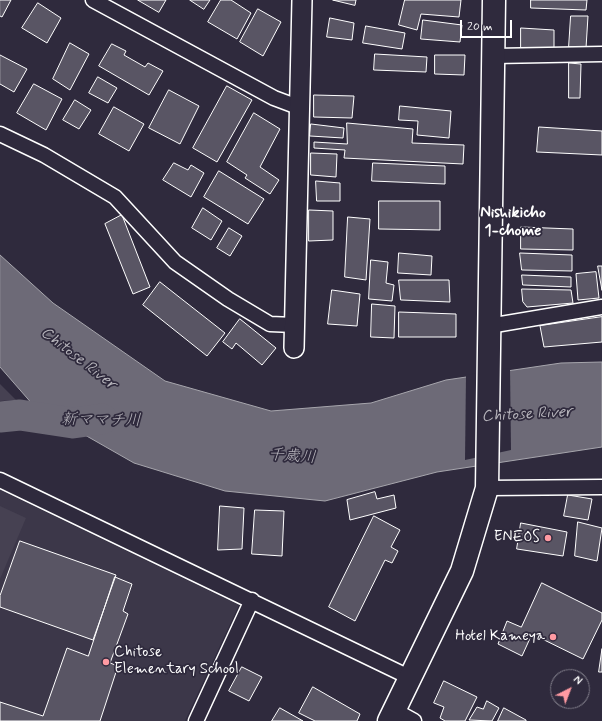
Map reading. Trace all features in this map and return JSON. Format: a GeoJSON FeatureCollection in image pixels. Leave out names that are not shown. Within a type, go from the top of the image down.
{"type":"FeatureCollection","features":[{"type":"Feature","properties":{"kind":"highway"},"geometry":{"type":"LineString","coordinates":[[391,716],[411,678],[462,571],[487,488],[494,0]]}},
{"type":"Feature","properties":{"kind":"street"},"geometry":{"type":"LineString","coordinates":[[93,0],[274,98],[298,107]]}},
{"type":"Feature","properties":{"kind":"street"},"geometry":{"type":"LineString","coordinates":[[294,348],[298,107],[302,0]]}},
{"type":"Feature","properties":{"kind":"street"},"geometry":{"type":"LineString","coordinates":[[494,56],[602,54]]}},
{"type":"Feature","properties":{"kind":"street"},"geometry":{"type":"LineString","coordinates":[[0,134],[44,155],[116,197],[175,262],[228,299],[270,324],[294,325]]}},
{"type":"Feature","properties":{"kind":"street"},"geometry":{"type":"LineString","coordinates":[[489,326],[602,307]]}},
{"type":"Feature","properties":{"kind":"street"},"geometry":{"type":"LineString","coordinates":[[0,480],[252,600],[411,678]]}},
{"type":"Feature","properties":{"kind":"street"},"geometry":{"type":"LineString","coordinates":[[487,488],[602,487]]}},
{"type":"Feature","properties":{"kind":"street"},"geometry":{"type":"LineString","coordinates":[[196,721],[252,600]]}},
{"type":"Feature","properties":{"kind":"street"},"geometry":{"type":"LineString","coordinates":[[391,716],[414,721]]}},
{"type":"Feature","properties":{"kind":"shaded area"},"geometry":{"type":"Polygon","coordinates":[[[0,384],[16,400],[0,401],[0,384]]]}},
{"type":"Feature","properties":{"kind":"shaded area","name":"Chitose Elementary School"},"geometry":{"type":"Polygon","coordinates":[[[0,490],[239,605],[185,721],[0,721],[0,490]]]}},
{"type":"Feature","properties":{"kind":"shaded area"},"geometry":{"type":"Polygon","coordinates":[[[0,506],[26,518],[0,579],[0,506]]]}},
{"type":"Feature","properties":{"kind":"water"},"geometry":{"type":"Polygon","coordinates":[[[0,255],[53,303],[165,381],[271,411],[371,403],[446,380],[561,363],[602,362],[602,447],[437,472],[325,501],[225,491],[134,463],[34,406],[0,367],[0,255]]]}},
{"type":"Feature","properties":{"kind":"pier"},"geometry":{"type":"Polygon","coordinates":[[[510,368],[511,450],[465,460],[466,375],[510,368]]]}},
{"type":"Feature","properties":{"kind":"building"},"geometry":{"type":"Polygon","coordinates":[[[0,0],[11,0],[2,17],[0,16],[0,0]]]}},
{"type":"Feature","properties":{"kind":"building"},"geometry":{"type":"Polygon","coordinates":[[[138,0],[166,0],[159,12],[138,0]]]}},
{"type":"Feature","properties":{"kind":"building"},"geometry":{"type":"Polygon","coordinates":[[[190,0],[210,0],[204,9],[190,0]]]}},
{"type":"Feature","properties":{"kind":"building"},"geometry":{"type":"Polygon","coordinates":[[[221,0],[231,0],[251,13],[237,39],[208,22],[221,0]]]}},
{"type":"Feature","properties":{"kind":"building"},"geometry":{"type":"Polygon","coordinates":[[[333,0],[356,0],[355,5],[333,0]]]}},
{"type":"Feature","properties":{"kind":"building"},"geometry":{"type":"Polygon","coordinates":[[[405,0],[461,0],[459,17],[421,14],[417,30],[399,25],[405,0]]]}},
{"type":"Feature","properties":{"kind":"building"},"geometry":{"type":"Polygon","coordinates":[[[531,0],[587,0],[586,10],[531,8],[531,0]]]}},
{"type":"Feature","properties":{"kind":"building"},"geometry":{"type":"Polygon","coordinates":[[[38,3],[61,18],[47,43],[22,28],[38,3]]]}},
{"type":"Feature","properties":{"kind":"building"},"geometry":{"type":"Polygon","coordinates":[[[258,9],[281,22],[263,56],[240,42],[258,9]]]}},
{"type":"Feature","properties":{"kind":"building"},"geometry":{"type":"Polygon","coordinates":[[[571,16],[588,16],[586,48],[569,47],[571,16]]]}},
{"type":"Feature","properties":{"kind":"building"},"geometry":{"type":"Polygon","coordinates":[[[330,18],[354,23],[352,40],[327,37],[330,18]]]}},
{"type":"Feature","properties":{"kind":"building"},"geometry":{"type":"Polygon","coordinates":[[[423,20],[462,25],[460,42],[421,39],[423,20]]]}},
{"type":"Feature","properties":{"kind":"building"},"geometry":{"type":"Polygon","coordinates":[[[366,26],[405,33],[402,49],[363,43],[366,26]]]}},
{"type":"Feature","properties":{"kind":"building"},"geometry":{"type":"Polygon","coordinates":[[[521,28],[554,30],[554,50],[521,50],[521,28]]]}},
{"type":"Feature","properties":{"kind":"building"},"geometry":{"type":"Polygon","coordinates":[[[70,43],[89,54],[70,90],[53,79],[70,43]]]}},
{"type":"Feature","properties":{"kind":"building"},"geometry":{"type":"Polygon","coordinates":[[[112,44],[126,51],[124,55],[145,67],[148,63],[163,71],[149,95],[99,66],[112,44]]]}},
{"type":"Feature","properties":{"kind":"building"},"geometry":{"type":"Polygon","coordinates":[[[375,54],[427,57],[426,72],[374,70],[375,54]]]}},
{"type":"Feature","properties":{"kind":"building"},"geometry":{"type":"Polygon","coordinates":[[[0,55],[27,69],[14,92],[0,84],[0,55]]]}},
{"type":"Feature","properties":{"kind":"building"},"geometry":{"type":"Polygon","coordinates":[[[435,55],[465,55],[464,75],[435,74],[435,55]]]}},
{"type":"Feature","properties":{"kind":"building"},"geometry":{"type":"Polygon","coordinates":[[[569,63],[581,64],[580,98],[569,98],[569,63]]]}},
{"type":"Feature","properties":{"kind":"building"},"geometry":{"type":"Polygon","coordinates":[[[98,77],[117,88],[108,103],[89,93],[98,77]]]}},
{"type":"Feature","properties":{"kind":"building"},"geometry":{"type":"Polygon","coordinates":[[[34,84],[62,99],[46,130],[17,113],[34,84]]]}},
{"type":"Feature","properties":{"kind":"building"},"geometry":{"type":"Polygon","coordinates":[[[227,86],[252,100],[217,162],[193,148],[227,86]]]}},
{"type":"Feature","properties":{"kind":"building"},"geometry":{"type":"Polygon","coordinates":[[[169,90],[199,106],[180,144],[149,128],[169,90]]]}},
{"type":"Feature","properties":{"kind":"building"},"geometry":{"type":"Polygon","coordinates":[[[314,95],[354,96],[352,118],[314,117],[314,95]]]}},
{"type":"Feature","properties":{"kind":"building"},"geometry":{"type":"Polygon","coordinates":[[[75,100],[91,110],[79,129],[63,120],[75,100]]]}},
{"type":"Feature","properties":{"kind":"building"},"geometry":{"type":"Polygon","coordinates":[[[400,106],[451,111],[449,138],[417,135],[418,121],[399,120],[400,106]]]}},
{"type":"Feature","properties":{"kind":"building"},"geometry":{"type":"Polygon","coordinates":[[[114,107],[144,124],[129,151],[99,134],[114,107]]]}},
{"type":"Feature","properties":{"kind":"building"},"geometry":{"type":"Polygon","coordinates":[[[254,113],[280,129],[260,167],[279,180],[270,194],[245,178],[247,175],[227,162],[254,113]]]}},
{"type":"Feature","properties":{"kind":"building"},"geometry":{"type":"Polygon","coordinates":[[[347,123],[413,129],[412,143],[464,145],[463,164],[344,158],[345,150],[314,148],[314,142],[347,144],[347,123]]]}},
{"type":"Feature","properties":{"kind":"building"},"geometry":{"type":"Polygon","coordinates":[[[311,124],[344,128],[343,138],[310,136],[311,124]]]}},
{"type":"Feature","properties":{"kind":"building"},"geometry":{"type":"Polygon","coordinates":[[[539,127],[602,131],[602,155],[537,152],[539,127]]]}},
{"type":"Feature","properties":{"kind":"building"},"geometry":{"type":"Polygon","coordinates":[[[311,153],[337,154],[336,177],[311,175],[311,153]]]}},
{"type":"Feature","properties":{"kind":"building"},"geometry":{"type":"Polygon","coordinates":[[[174,163],[188,170],[191,165],[204,173],[191,197],[163,180],[174,163]]]}},
{"type":"Feature","properties":{"kind":"building"},"geometry":{"type":"Polygon","coordinates":[[[373,163],[445,166],[445,184],[372,181],[373,163]]]}},
{"type":"Feature","properties":{"kind":"building"},"geometry":{"type":"Polygon","coordinates":[[[219,171],[264,199],[248,224],[204,197],[219,171]]]}},
{"type":"Feature","properties":{"kind":"building"},"geometry":{"type":"Polygon","coordinates":[[[316,181],[340,183],[340,201],[317,201],[316,181]]]}},
{"type":"Feature","properties":{"kind":"building"},"geometry":{"type":"Polygon","coordinates":[[[379,201],[440,201],[440,230],[379,229],[379,201]]]}},
{"type":"Feature","properties":{"kind":"building"},"geometry":{"type":"Polygon","coordinates":[[[203,208],[222,221],[211,240],[192,228],[203,208]]]}},
{"type":"Feature","properties":{"kind":"building"},"geometry":{"type":"Polygon","coordinates":[[[309,210],[333,211],[333,240],[309,241],[309,210]]]}},
{"type":"Feature","properties":{"kind":"building"},"geometry":{"type":"Polygon","coordinates":[[[122,215],[150,287],[133,294],[105,224],[122,215]]]}},
{"type":"Feature","properties":{"kind":"building"},"geometry":{"type":"Polygon","coordinates":[[[348,217],[370,219],[366,280],[345,277],[348,217]]]}},
{"type":"Feature","properties":{"kind":"building"},"geometry":{"type":"Polygon","coordinates":[[[521,227],[573,229],[573,250],[521,249],[521,227]]]}},
{"type":"Feature","properties":{"kind":"building"},"geometry":{"type":"Polygon","coordinates":[[[229,228],[242,236],[230,256],[217,248],[229,228]]]}},
{"type":"Feature","properties":{"kind":"building"},"geometry":{"type":"Polygon","coordinates":[[[399,253],[432,256],[431,275],[398,273],[399,253]]]}},
{"type":"Feature","properties":{"kind":"building"},"geometry":{"type":"Polygon","coordinates":[[[520,253],[572,255],[572,271],[522,270],[520,253]]]}},
{"type":"Feature","properties":{"kind":"building"},"geometry":{"type":"Polygon","coordinates":[[[371,260],[388,262],[386,283],[394,285],[392,301],[369,299],[371,260]]]}},
{"type":"Feature","properties":{"kind":"building"},"geometry":{"type":"Polygon","coordinates":[[[598,266],[602,266],[602,290],[598,266]]]}},
{"type":"Feature","properties":{"kind":"building"},"geometry":{"type":"Polygon","coordinates":[[[596,272],[599,298],[578,300],[576,274],[596,272]]]}},
{"type":"Feature","properties":{"kind":"building"},"geometry":{"type":"Polygon","coordinates":[[[522,275],[571,277],[571,287],[523,285],[522,275]]]}},
{"type":"Feature","properties":{"kind":"building"},"geometry":{"type":"Polygon","coordinates":[[[399,280],[449,280],[450,302],[401,300],[399,280]]]}},
{"type":"Feature","properties":{"kind":"building"},"geometry":{"type":"Polygon","coordinates":[[[160,282],[225,333],[207,356],[143,305],[160,282]]]}},
{"type":"Feature","properties":{"kind":"building"},"geometry":{"type":"Polygon","coordinates":[[[522,289],[571,290],[573,303],[527,307],[523,302],[522,289]]]}},
{"type":"Feature","properties":{"kind":"building"},"geometry":{"type":"Polygon","coordinates":[[[332,290],[360,294],[357,326],[328,324],[332,290]]]}},
{"type":"Feature","properties":{"kind":"building"},"geometry":{"type":"Polygon","coordinates":[[[372,304],[395,306],[394,338],[371,337],[372,304]]]}},
{"type":"Feature","properties":{"kind":"building"},"geometry":{"type":"Polygon","coordinates":[[[399,312],[456,314],[456,337],[399,337],[399,312]]]}},
{"type":"Feature","properties":{"kind":"building"},"geometry":{"type":"Polygon","coordinates":[[[602,317],[602,342],[544,347],[540,326],[602,317]]]}},
{"type":"Feature","properties":{"kind":"building"},"geometry":{"type":"Polygon","coordinates":[[[240,319],[276,348],[262,365],[236,343],[232,349],[223,342],[240,319]]]}},
{"type":"Feature","properties":{"kind":"building"},"geometry":{"type":"Polygon","coordinates":[[[375,492],[377,499],[394,495],[396,508],[350,520],[347,500],[375,492]]]}},
{"type":"Feature","properties":{"kind":"building"},"geometry":{"type":"Polygon","coordinates":[[[568,495],[592,499],[588,520],[564,516],[568,495]]]}},
{"type":"Feature","properties":{"kind":"building"},"geometry":{"type":"Polygon","coordinates":[[[220,506],[244,508],[242,549],[218,550],[220,506]]]}},
{"type":"Feature","properties":{"kind":"building"},"geometry":{"type":"Polygon","coordinates":[[[255,510],[284,511],[282,556],[252,554],[255,510]]]}},
{"type":"Feature","properties":{"kind":"building"},"geometry":{"type":"Polygon","coordinates":[[[374,516],[400,530],[391,547],[398,551],[392,563],[385,560],[355,621],[329,607],[374,516]]]}},
{"type":"Feature","properties":{"kind":"building"},"geometry":{"type":"Polygon","coordinates":[[[578,522],[602,528],[597,561],[575,556],[578,522]]]}},
{"type":"Feature","properties":{"kind":"building"},"geometry":{"type":"Polygon","coordinates":[[[521,523],[567,532],[563,556],[517,549],[521,523]]]}},
{"type":"Feature","properties":{"kind":"building"},"geometry":{"type":"Polygon","coordinates":[[[20,541],[116,575],[93,640],[0,607],[0,596],[20,541]]]}},
{"type":"Feature","properties":{"kind":"building"},"geometry":{"type":"Polygon","coordinates":[[[115,577],[132,584],[123,611],[128,614],[110,663],[118,666],[100,721],[0,721],[0,702],[43,716],[67,648],[88,656],[115,577]]]}},
{"type":"Feature","properties":{"kind":"building"},"geometry":{"type":"Polygon","coordinates":[[[542,583],[602,613],[602,620],[583,659],[532,634],[522,656],[498,644],[507,621],[521,627],[542,583]]]}},
{"type":"Feature","properties":{"kind":"building"},"geometry":{"type":"Polygon","coordinates":[[[602,649],[602,672],[599,672],[602,649]]]}},
{"type":"Feature","properties":{"kind":"building"},"geometry":{"type":"Polygon","coordinates":[[[242,667],[262,677],[249,701],[229,691],[242,667]]]}},
{"type":"Feature","properties":{"kind":"building"},"geometry":{"type":"Polygon","coordinates":[[[444,681],[477,697],[465,721],[445,721],[440,718],[444,707],[434,703],[444,681]]]}},
{"type":"Feature","properties":{"kind":"building"},"geometry":{"type":"Polygon","coordinates":[[[313,687],[360,714],[357,721],[315,721],[299,713],[313,687]]]}},
{"type":"Feature","properties":{"kind":"building"},"geometry":{"type":"Polygon","coordinates":[[[487,701],[499,708],[492,721],[469,720],[477,707],[483,709],[487,701]]]}},
{"type":"Feature","properties":{"kind":"building"},"geometry":{"type":"Polygon","coordinates":[[[280,708],[303,721],[272,721],[280,708]]]}},
{"type":"Feature","properties":{"kind":"building"},"geometry":{"type":"Polygon","coordinates":[[[504,708],[526,720],[526,721],[498,721],[504,708]]]}},
{"type":"Feature","properties":{"kind":"waterway","name":"新ママチ川"},"geometry":{"type":"LineString","coordinates":[[0,417],[20,415],[73,423],[102,419]]}},
{"type":"Feature","properties":{"kind":"place","name":"ENEOS"},"geometry":{"type":"Point","coordinates":[548,538]}},
{"type":"Feature","properties":{"kind":"place","name":"Hotel Kameya"},"geometry":{"type":"Point","coordinates":[553,637]}},
{"type":"Feature","properties":{"kind":"place","name":"Chitose Elementary School"},"geometry":{"type":"Point","coordinates":[106,662]}},
{"type":"Feature","properties":{"kind":"district","name":"Nishikicho 1-chome"},"geometry":{"type":"Point","coordinates":[513,223]}},
{"type":"Feature","properties":{"kind":"water label","name":"Chitose River"},"geometry":{"type":"Point","coordinates":[78,359]}},
{"type":"Feature","properties":{"kind":"water label","name":"Chitose River"},"geometry":{"type":"Point","coordinates":[527,415]}},
{"type":"Feature","properties":{"kind":"water label","name":"千歳川"},"geometry":{"type":"Point","coordinates":[292,457]}}]}
